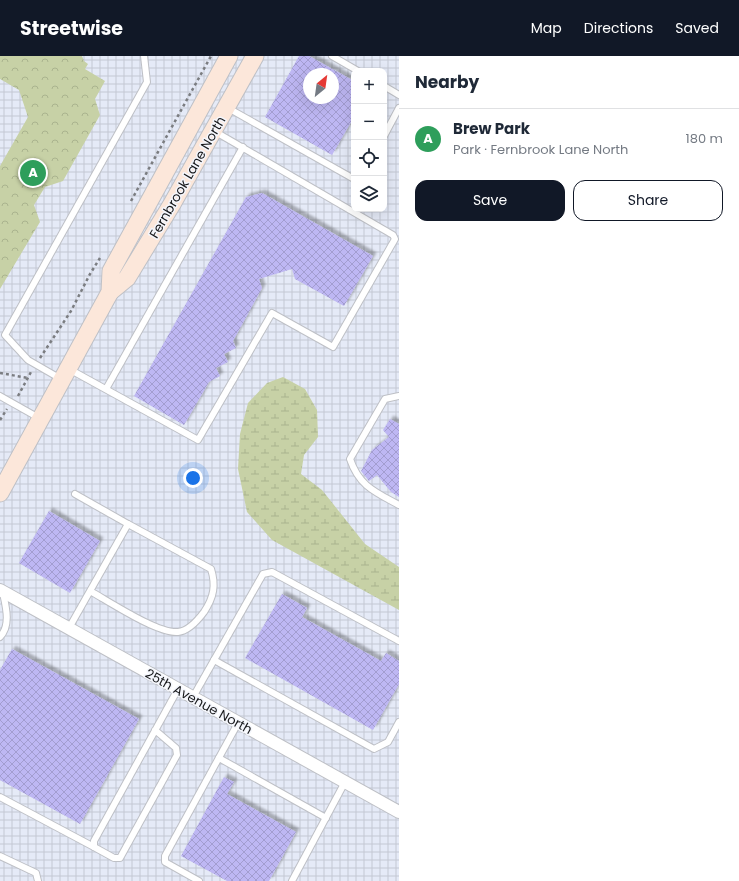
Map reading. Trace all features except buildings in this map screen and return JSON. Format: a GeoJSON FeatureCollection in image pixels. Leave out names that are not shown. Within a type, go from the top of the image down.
{"type":"FeatureCollection","features":[{"type":"Feature","properties":{"kind":"street","name":"Fernbrook Lane North"},"geometry":{"type":"LineString","coordinates":[[110,292],[111,271],[229,56]]}},
{"type":"Feature","properties":{"kind":"street","name":"Fernbrook Lane North"},"geometry":{"type":"LineString","coordinates":[[0,493],[110,292],[128,278],[214,131],[255,56]]}},
{"type":"Feature","properties":{"kind":"street","name":"25th Avenue North"},"geometry":{"type":"LineString","coordinates":[[1,590],[399,812]]}},
{"type":"Feature","properties":{"kind":"lane"},"geometry":{"type":"LineString","coordinates":[[142,56],[146,82],[3,334],[28,360],[35,364],[106,389],[198,440],[272,313],[333,347],[395,239],[394,235],[214,131]]}},
{"type":"Feature","properties":{"kind":"lane"},"geometry":{"type":"LineString","coordinates":[[332,56],[353,68]]}},
{"type":"Feature","properties":{"kind":"lane"},"geometry":{"type":"LineString","coordinates":[[387,88],[399,95]]}},
{"type":"Feature","properties":{"kind":"lane"},"geometry":{"type":"LineString","coordinates":[[227,108],[351,177]]}},
{"type":"Feature","properties":{"kind":"lane"},"geometry":{"type":"LineString","coordinates":[[387,130],[399,108]]}},
{"type":"Feature","properties":{"kind":"lane"},"geometry":{"type":"LineString","coordinates":[[106,389],[243,147]]}},
{"type":"Feature","properties":{"kind":"lane"},"geometry":{"type":"LineString","coordinates":[[0,396],[41,419]]}},
{"type":"Feature","properties":{"kind":"lane"},"geometry":{"type":"LineString","coordinates":[[399,396],[385,399],[350,459],[354,473],[366,487],[399,505]]}},
{"type":"Feature","properties":{"kind":"lane"},"geometry":{"type":"LineString","coordinates":[[75,494],[211,569],[215,581],[214,591],[207,607],[198,620],[179,632],[161,630],[90,591]]}},
{"type":"Feature","properties":{"kind":"lane"},"geometry":{"type":"LineString","coordinates":[[69,628],[128,524]]}},
{"type":"Feature","properties":{"kind":"lane"},"geometry":{"type":"LineString","coordinates":[[193,697],[263,574],[272,572],[399,641]]}},
{"type":"Feature","properties":{"kind":"lane"},"geometry":{"type":"LineString","coordinates":[[0,637],[4,632],[7,615],[1,590]]}},
{"type":"Feature","properties":{"kind":"lane"},"geometry":{"type":"LineString","coordinates":[[214,660],[374,749],[388,742],[399,722]]}},
{"type":"Feature","properties":{"kind":"lane"},"geometry":{"type":"LineString","coordinates":[[94,847],[94,841],[178,689]]}},
{"type":"Feature","properties":{"kind":"lane"},"geometry":{"type":"LineString","coordinates":[[199,881],[165,862],[165,856],[238,723]]}},
{"type":"Feature","properties":{"kind":"lane"},"geometry":{"type":"LineString","coordinates":[[0,797],[114,858],[120,858],[177,755],[176,748],[155,730]]}},
{"type":"Feature","properties":{"kind":"lane"},"geometry":{"type":"LineString","coordinates":[[219,758],[326,818]]}},
{"type":"Feature","properties":{"kind":"lane"},"geometry":{"type":"LineString","coordinates":[[292,881],[345,782]]}},
{"type":"Feature","properties":{"kind":"lane"},"geometry":{"type":"LineString","coordinates":[[0,856],[36,873],[38,881]]}},
{"type":"Feature","properties":{"kind":"path"},"geometry":{"type":"LineString","coordinates":[[128,206],[211,56]]}},
{"type":"Feature","properties":{"kind":"path"},"geometry":{"type":"LineString","coordinates":[[0,420],[21,392],[35,364],[71,311],[101,256]]}},
{"type":"Feature","properties":{"kind":"path"},"geometry":{"type":"LineString","coordinates":[[0,373],[28,378]]}},
{"type":"Feature","properties":{"kind":"shaded area"},"geometry":{"type":"Polygon","coordinates":[[[0,56],[399,56],[399,881],[0,881],[0,56]]]}},
{"type":"Feature","properties":{"kind":"green space"},"geometry":{"type":"Polygon","coordinates":[[[0,56],[82,56],[84,61],[88,64],[85,69],[105,81],[95,99],[100,115],[63,181],[45,187],[34,205],[40,222],[0,289],[0,166],[28,117],[19,90],[0,79],[0,56]]]}},
{"type":"Feature","properties":{"kind":"green space"},"geometry":{"type":"Polygon","coordinates":[[[283,377],[305,389],[317,410],[318,437],[304,455],[301,474],[322,490],[365,544],[399,567],[399,610],[272,540],[247,512],[238,469],[240,434],[248,403],[267,383],[283,377]]]}},
{"type":"Feature","properties":{"kind":"place","name":"Brew Park"},"geometry":{"type":"Point","coordinates":[33,173]}}]}
